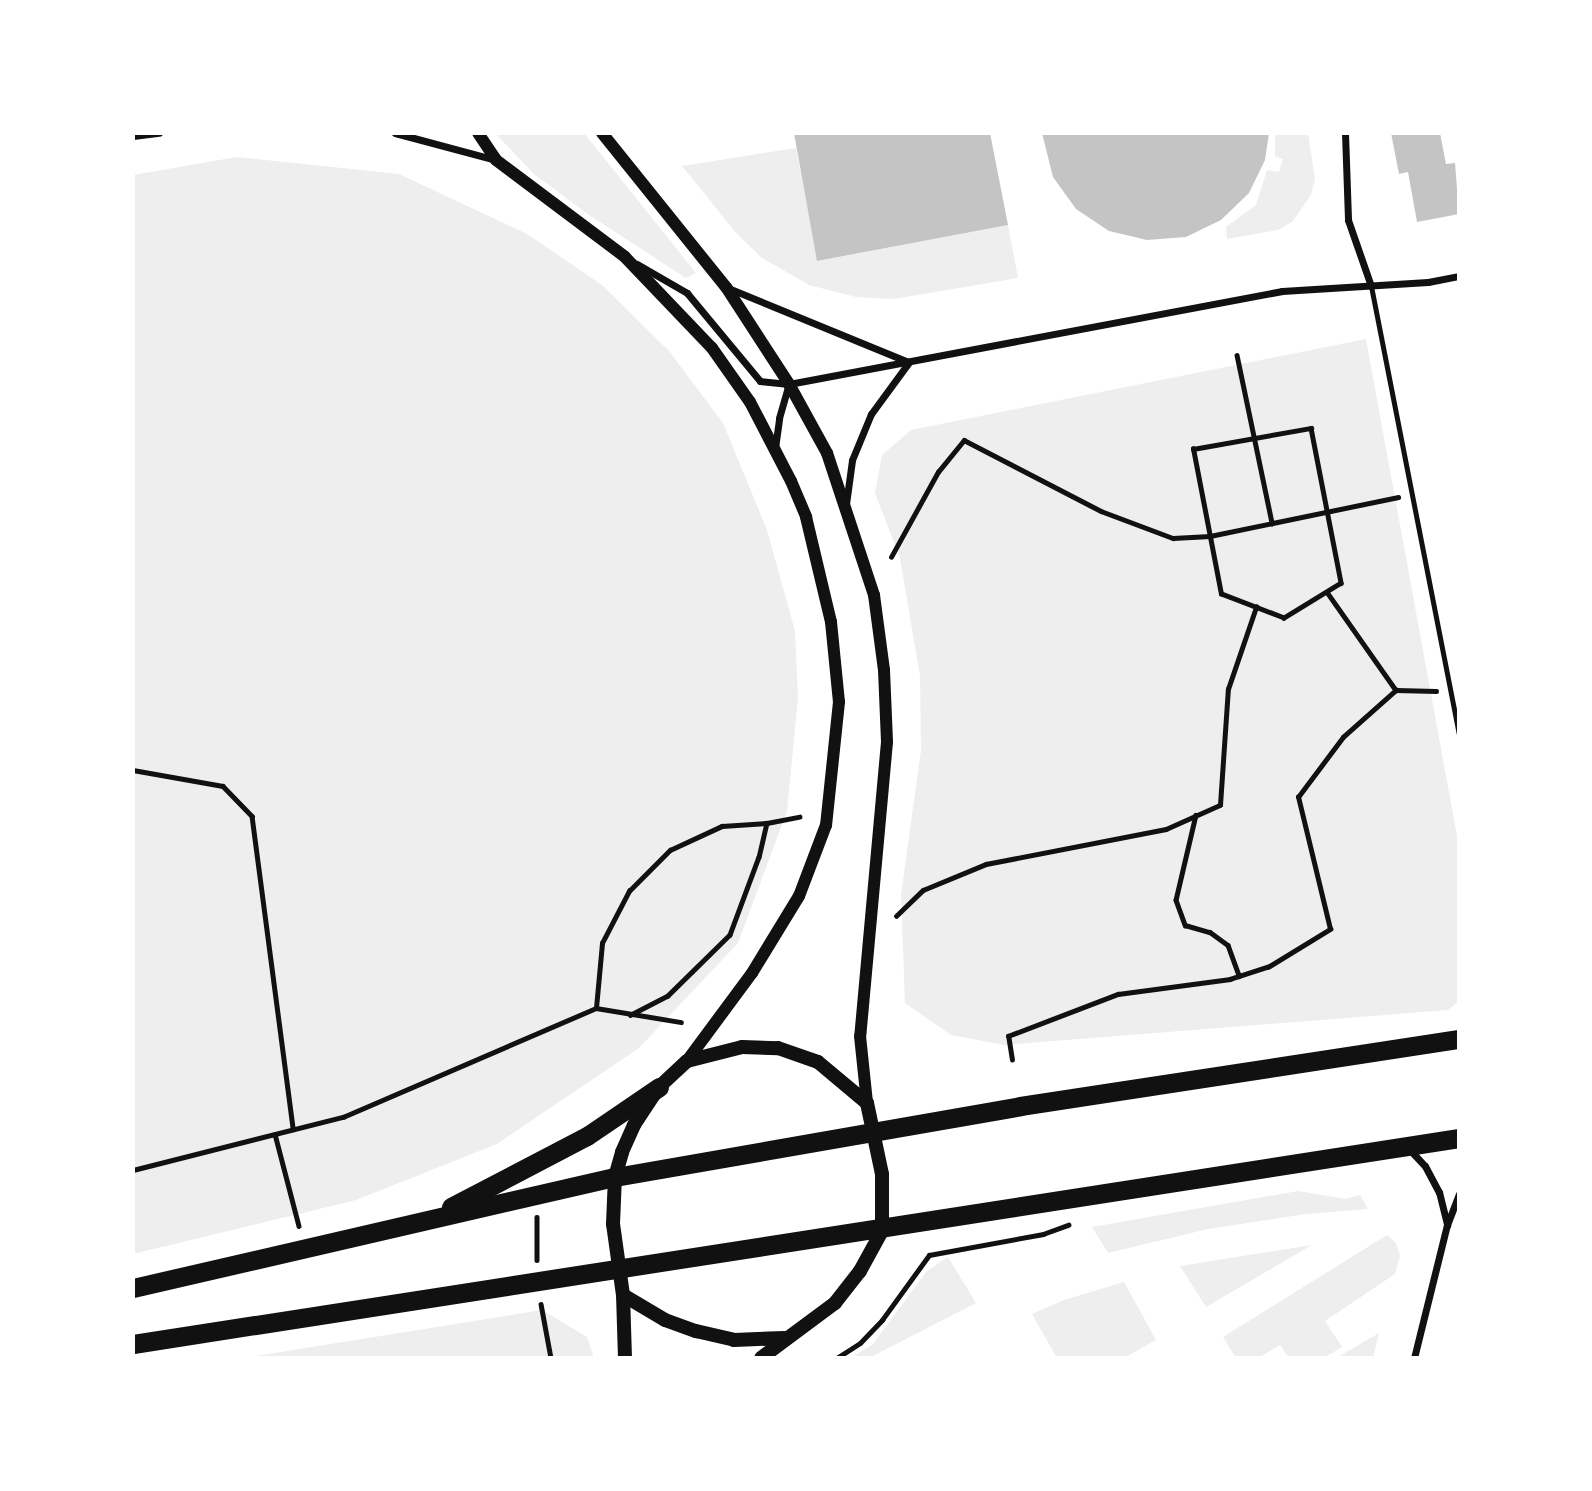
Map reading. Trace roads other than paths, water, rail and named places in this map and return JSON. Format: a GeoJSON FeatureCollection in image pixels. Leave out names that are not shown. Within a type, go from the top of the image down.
{"type":"FeatureCollection","features":[{"type":"Feature","properties":{"kind":"highway"},"geometry":{"type":"LineString","coordinates":[[133,1288],[615,1177],[874,1131],[1459,1039]]}},
{"type":"Feature","properties":{"kind":"highway"},"geometry":{"type":"LineString","coordinates":[[421,1223],[587,1136],[659,1087]]}},
{"type":"Feature","properties":{"kind":"highway"},"geometry":{"type":"LineString","coordinates":[[133,1345],[881,1231],[1459,1139]]}},
{"type":"Feature","properties":{"kind":"main road"},"geometry":{"type":"LineString","coordinates":[[625,1358],[623,1295],[613,1224],[615,1177],[622,1152],[634,1125],[659,1087],[687,1061],[742,1047],[778,1048],[818,1062],[867,1103],[882,1174],[881,1231],[860,1271],[835,1303],[784,1338],[761,1358]]}},
{"type":"Feature","properties":{"kind":"main road"},"geometry":{"type":"LineString","coordinates":[[623,1295],[665,1320],[696,1331],[734,1340],[784,1338]]}},
{"type":"Feature","properties":{"kind":"street"},"geometry":{"type":"LineString","coordinates":[[133,135],[159,133]]}},
{"type":"Feature","properties":{"kind":"street"},"geometry":{"type":"LineString","coordinates":[[395,133],[496,160]]}},
{"type":"Feature","properties":{"kind":"street"},"geometry":{"type":"LineString","coordinates":[[478,133],[496,160],[625,257],[687,293],[760,381],[789,384],[1282,291],[1428,282],[1459,276]]}},
{"type":"Feature","properties":{"kind":"street"},"geometry":{"type":"LineString","coordinates":[[602,133],[726,287],[789,384],[827,453],[874,595],[884,670],[887,742],[860,1036],[867,1103]]}},
{"type":"Feature","properties":{"kind":"street"},"geometry":{"type":"LineString","coordinates":[[1345,133],[1348,220],[1371,286]]}},
{"type":"Feature","properties":{"kind":"street"},"geometry":{"type":"LineString","coordinates":[[625,257],[712,348],[750,402],[775,449],[806,517],[831,622],[839,702],[826,825],[799,896],[752,973],[687,1061]]}},
{"type":"Feature","properties":{"kind":"street"},"geometry":{"type":"LineString","coordinates":[[726,287],[909,362]]}},
{"type":"Feature","properties":{"kind":"street"},"geometry":{"type":"LineString","coordinates":[[846,505],[852,460],[871,414],[909,362]]}},
{"type":"Feature","properties":{"kind":"street"},"geometry":{"type":"LineString","coordinates":[[775,449],[779,418],[789,384]]}},
{"type":"Feature","properties":{"kind":"street"},"geometry":{"type":"LineString","coordinates":[[1408,1146],[1425,1166],[1438,1192],[1447,1225]]}},
{"type":"Feature","properties":{"kind":"street"},"geometry":{"type":"LineString","coordinates":[[1414,1358],[1447,1225],[1459,1194]]}},
{"type":"Feature","properties":{"kind":"lane"},"geometry":{"type":"LineString","coordinates":[[1371,286],[1459,732]]}}]}
